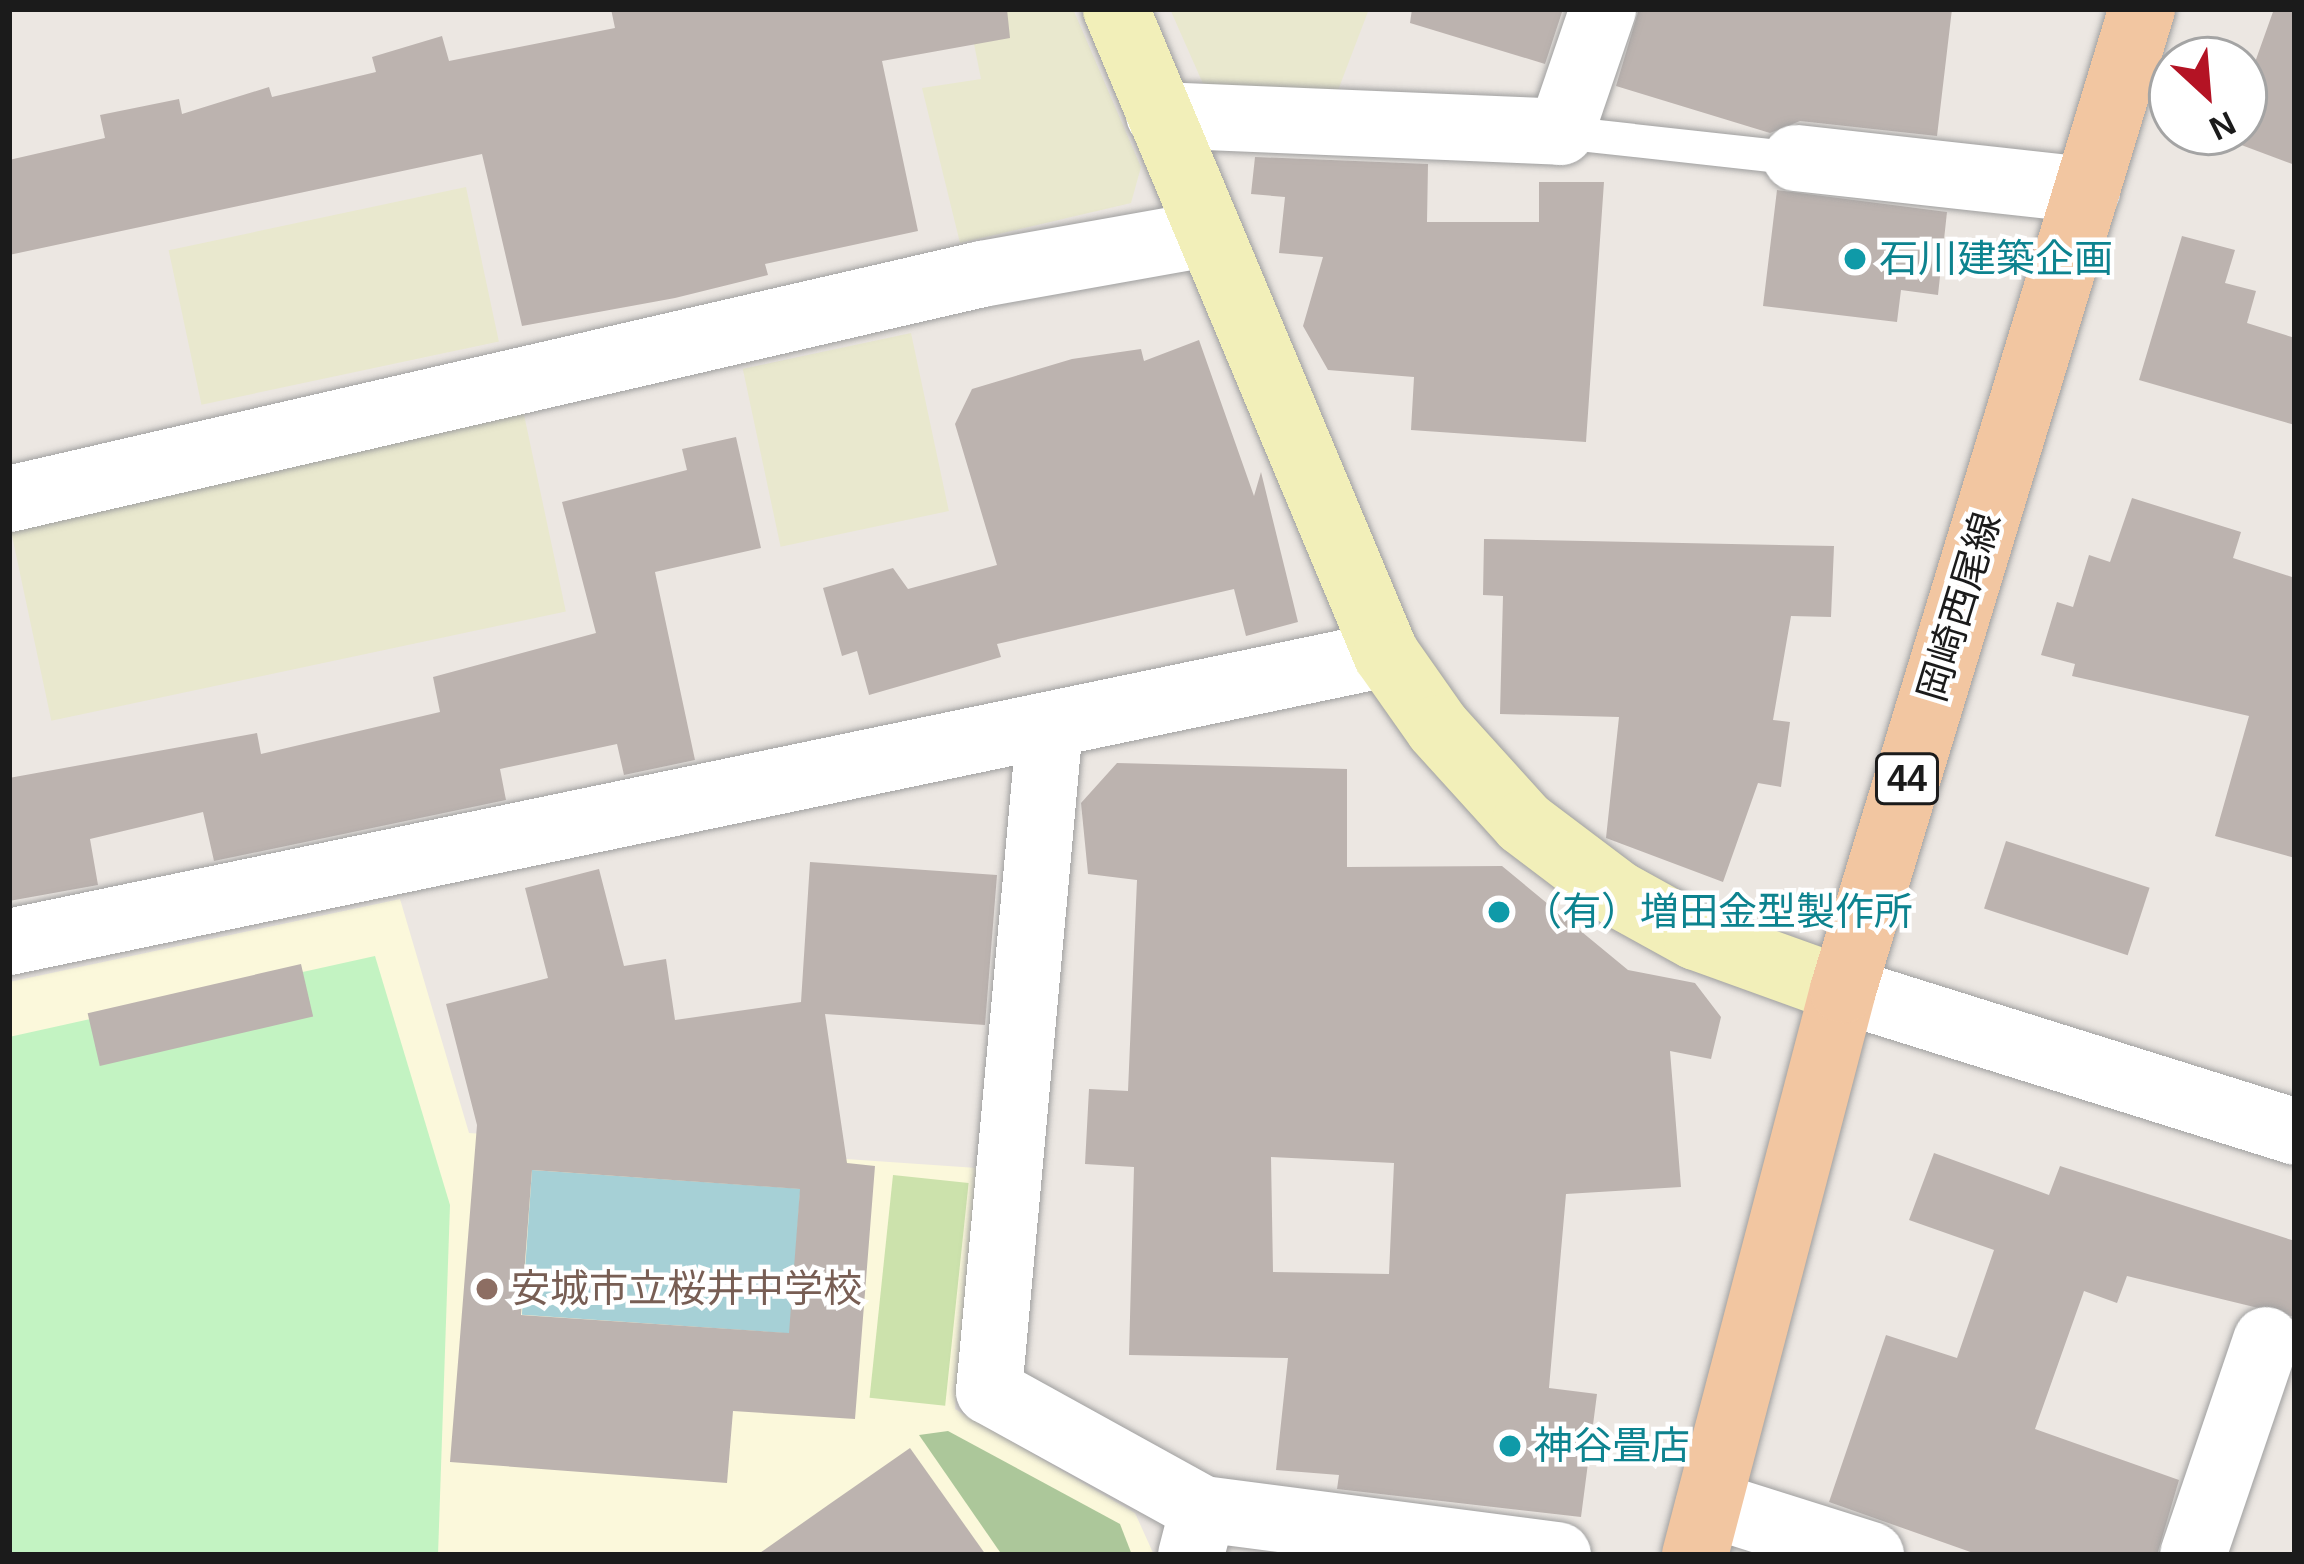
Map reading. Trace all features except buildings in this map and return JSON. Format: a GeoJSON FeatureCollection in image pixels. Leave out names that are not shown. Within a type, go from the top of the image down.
{"type":"FeatureCollection","features":[{"type":"Feature","properties":{"kind":"main road","name":"岡崎西尾線"},"geometry":{"type":"LineString","coordinates":[[1702,1529],[1843,990],[2142,9]]}},
{"type":"Feature","properties":{"kind":"street"},"geometry":{"type":"LineString","coordinates":[[1116,9],[1206,234],[1386,654],[1524,823],[1618,894],[1696,937],[1843,990],[2295,1132]]}},
{"type":"Feature","properties":{"kind":"street"},"geometry":{"type":"LineString","coordinates":[[1159,115],[1561,132],[1603,9]]}},
{"type":"Feature","properties":{"kind":"street"},"geometry":{"type":"LineString","coordinates":[[1796,158],[2087,190]]}},
{"type":"Feature","properties":{"kind":"street"},"geometry":{"type":"LineString","coordinates":[[9,499],[982,274],[1206,234]]}},
{"type":"Feature","properties":{"kind":"street"},"geometry":{"type":"LineString","coordinates":[[9,942],[1386,654]]}},
{"type":"Feature","properties":{"kind":"street"},"geometry":{"type":"LineString","coordinates":[[1050,725],[989,1390],[1197,1532],[1558,1555]]}},
{"type":"Feature","properties":{"kind":"street"},"geometry":{"type":"LineString","coordinates":[[2193,1555],[2266,1340]]}},
{"type":"Feature","properties":{"kind":"street"},"geometry":{"type":"LineString","coordinates":[[1702,1529],[1871,1555]]}},
{"type":"Feature","properties":{"kind":"lane"},"geometry":{"type":"LineString","coordinates":[[1561,132],[1796,158]]}},
{"type":"Feature","properties":{"kind":"shaded area","name":"安城市立桜井中学校"},"geometry":{"type":"Polygon","coordinates":[[[400,899],[469,1133],[977,1168],[955,1409],[1135,1513],[1154,1555],[9,1555],[9,982],[400,899]]]}},
{"type":"Feature","properties":{"kind":"green space"},"geometry":{"type":"Polygon","coordinates":[[[967,9],[1073,9],[1141,167],[1131,203],[960,243],[922,88],[981,79],[967,9]]]}},
{"type":"Feature","properties":{"kind":"green space"},"geometry":{"type":"Polygon","coordinates":[[[1170,9],[1369,9],[1337,93],[1204,86],[1170,9]]]}},
{"type":"Feature","properties":{"kind":"green space"},"geometry":{"type":"Polygon","coordinates":[[[466,187],[499,342],[201,405],[169,250],[466,187]]]}},
{"type":"Feature","properties":{"kind":"green space"},"geometry":{"type":"Polygon","coordinates":[[[911,333],[949,511],[781,547],[743,369],[911,333]]]}},
{"type":"Feature","properties":{"kind":"green space"},"geometry":{"type":"Polygon","coordinates":[[[523,410],[566,611],[51,721],[9,519],[523,410]]]}},
{"type":"Feature","properties":{"kind":"green space"},"geometry":{"type":"Polygon","coordinates":[[[375,956],[450,1205],[438,1555],[9,1555],[9,1037],[375,956]]]}},
{"type":"Feature","properties":{"kind":"green space"},"geometry":{"type":"Polygon","coordinates":[[[893,1175],[969,1183],[945,1406],[870,1398],[893,1175]]]}},
{"type":"Feature","properties":{"kind":"green space"},"geometry":{"type":"Polygon","coordinates":[[[948,1431],[1120,1524],[1132,1555],[1002,1555],[919,1435],[948,1431]]]}},
{"type":"Feature","properties":{"kind":"water"},"geometry":{"type":"Polygon","coordinates":[[[532,1170],[800,1189],[790,1333],[522,1315],[532,1170]]]}},
{"type":"Feature","properties":{"kind":"place","name":"石川建築企画"},"geometry":{"type":"Point","coordinates":[1855,259]}},
{"type":"Feature","properties":{"kind":"place","name":"（有）増田金型製作所"},"geometry":{"type":"Point","coordinates":[1499,912]}},
{"type":"Feature","properties":{"kind":"place","name":"安城市立桜井中学校"},"geometry":{"type":"Point","coordinates":[487,1289]}},
{"type":"Feature","properties":{"kind":"place","name":"神谷畳店"},"geometry":{"type":"Point","coordinates":[1510,1446]}}]}
